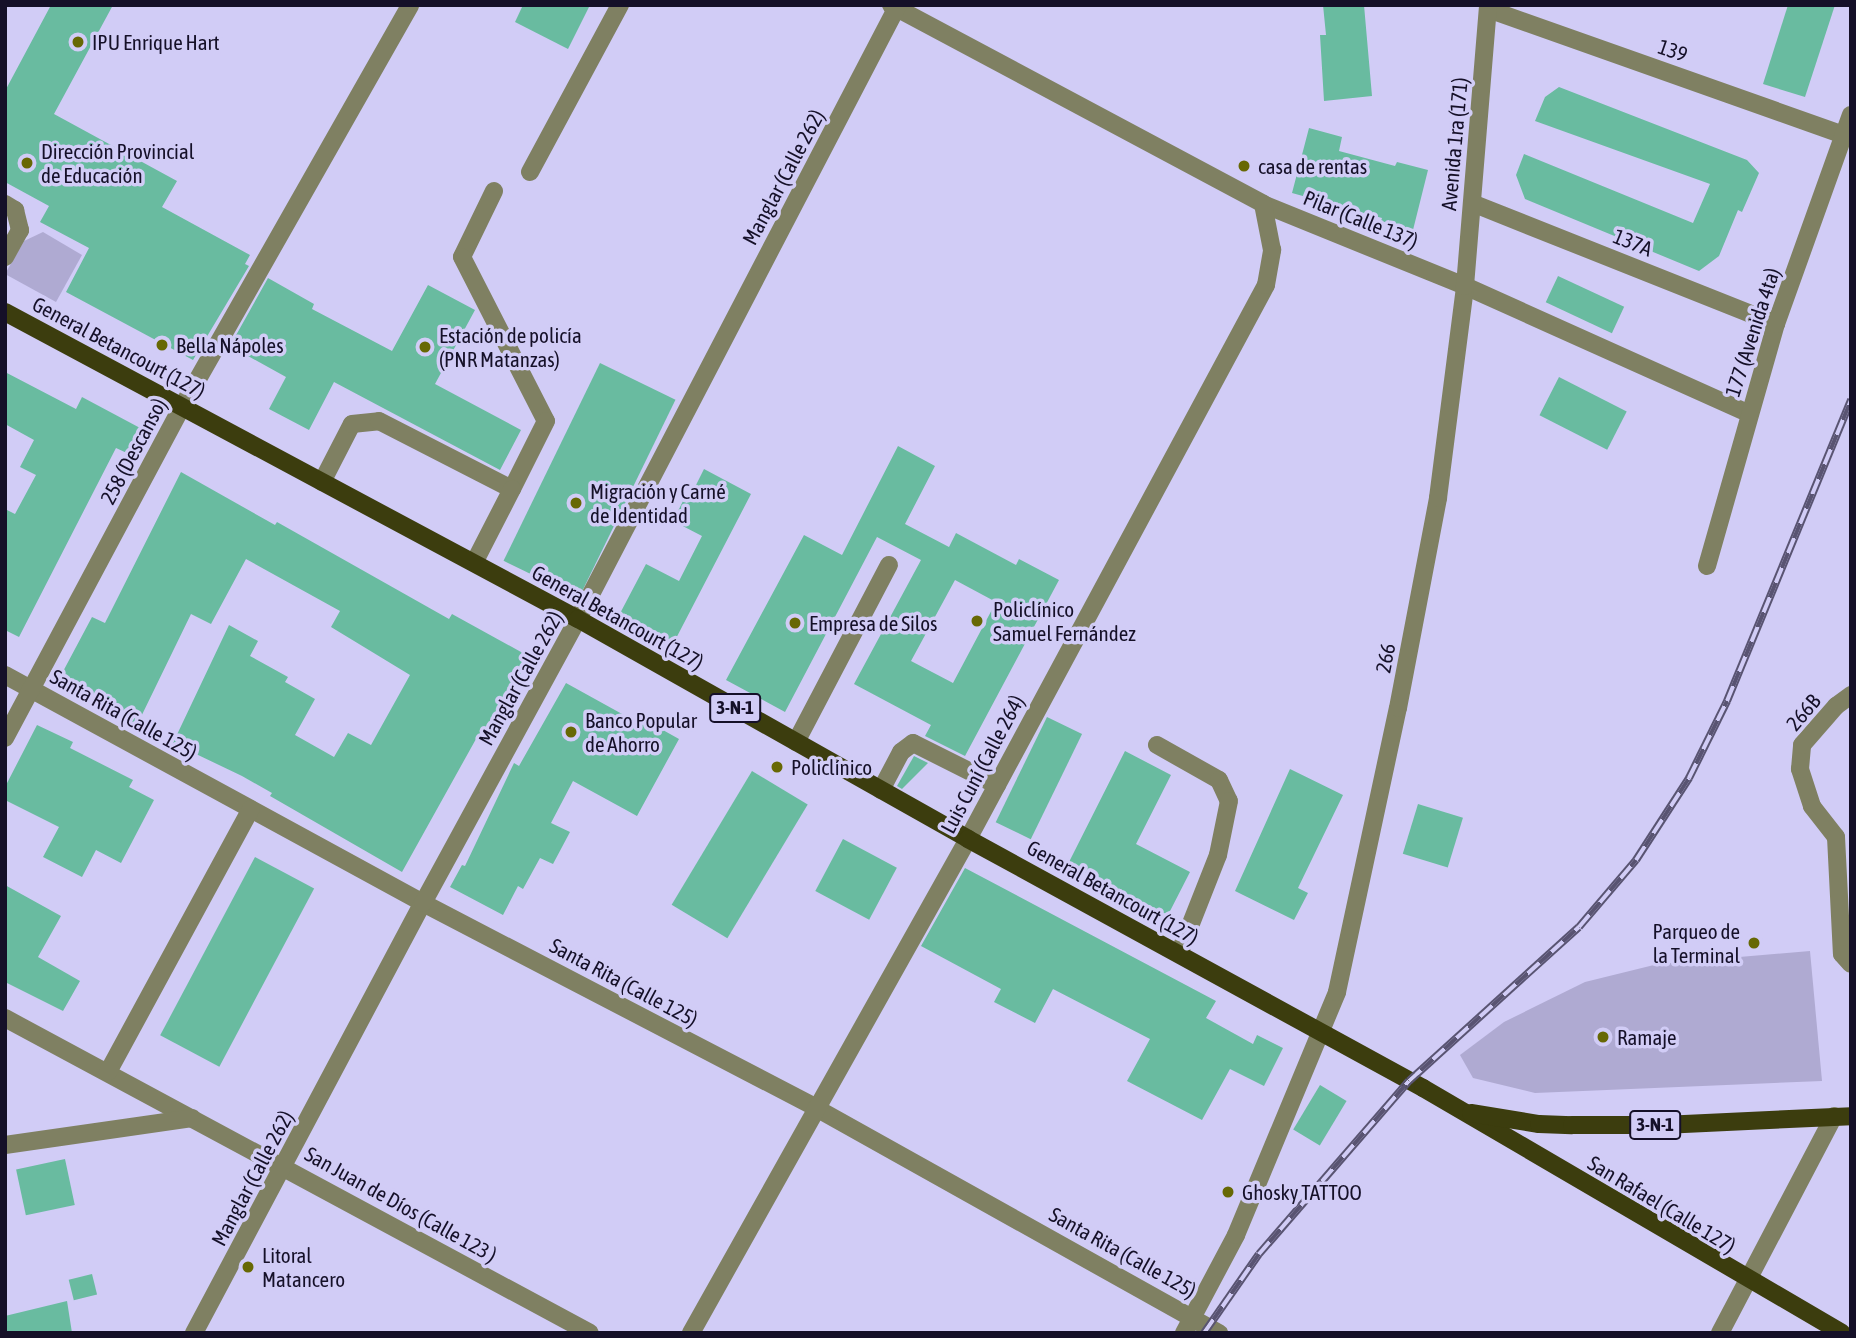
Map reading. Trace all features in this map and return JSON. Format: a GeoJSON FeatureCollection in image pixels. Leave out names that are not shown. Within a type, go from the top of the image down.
{"type":"FeatureCollection","features":[{"type":"Feature","properties":{"kind":"main road","name":"General Betancourt (127)"},"geometry":{"type":"LineString","coordinates":[[5,312],[578,620],[1461,1111]]}},
{"type":"Feature","properties":{"kind":"main road","name":"3-N-1"},"geometry":{"type":"LineString","coordinates":[[1461,1111],[1539,1124],[1572,1125],[1662,1125],[1843,1116]]}},
{"type":"Feature","properties":{"kind":"main road","name":"San Rafael (Calle 127)"},"geometry":{"type":"LineString","coordinates":[[1461,1111],[1842,1333]]}},
{"type":"Feature","properties":{"kind":"street","name":"258 (Descanso)"},"geometry":{"type":"LineString","coordinates":[[5,738],[182,407],[410,5]]}},
{"type":"Feature","properties":{"kind":"street"},"geometry":{"type":"LineString","coordinates":[[530,172],[620,5]]}},
{"type":"Feature","properties":{"kind":"street","name":"Pilar (Calle 137)"},"geometry":{"type":"LineString","coordinates":[[895,6],[1264,204],[1465,286],[1750,414]]}},
{"type":"Feature","properties":{"kind":"street","name":"Manglar (Calle 262)"},"geometry":{"type":"LineString","coordinates":[[194,1333],[285,1167],[423,903],[578,620],[895,6]]}},
{"type":"Feature","properties":{"kind":"street","name":"139"},"geometry":{"type":"LineString","coordinates":[[1488,7],[1844,135]]}},
{"type":"Feature","properties":{"kind":"street","name":"Avenida 1ra (171)"},"geometry":{"type":"LineString","coordinates":[[1465,286],[1488,7]]}},
{"type":"Feature","properties":{"kind":"street","name":"177 (Avenida 4ta)"},"geometry":{"type":"LineString","coordinates":[[1707,566],[1776,324],[1851,115]]}},
{"type":"Feature","properties":{"kind":"street"},"geometry":{"type":"LineString","coordinates":[[474,564],[546,421],[462,257],[494,191]]}},
{"type":"Feature","properties":{"kind":"street","name":"137A"},"geometry":{"type":"LineString","coordinates":[[1472,203],[1776,324]]}},
{"type":"Feature","properties":{"kind":"street"},"geometry":{"type":"LineString","coordinates":[[5,204],[15,210],[20,230],[5,257]]}},
{"type":"Feature","properties":{"kind":"street","name":"Luis Cuní (Calle 264)"},"geometry":{"type":"LineString","coordinates":[[691,1333],[968,839],[1266,285],[1272,250],[1264,204]]}},
{"type":"Feature","properties":{"kind":"street","name":"266"},"geometry":{"type":"LineString","coordinates":[[1188,1325],[1237,1235],[1337,992],[1401,695],[1438,498],[1465,286]]}},
{"type":"Feature","properties":{"kind":"street"},"geometry":{"type":"LineString","coordinates":[[322,481],[352,424],[379,421],[512,489]]}},
{"type":"Feature","properties":{"kind":"street"},"geometry":{"type":"LineString","coordinates":[[796,742],[889,565]]}},
{"type":"Feature","properties":{"kind":"street","name":"Santa Rita (Calle 125)"},"geometry":{"type":"LineString","coordinates":[[5,675],[423,903],[816,1108],[1188,1325],[1219,1333]]}},
{"type":"Feature","properties":{"kind":"street","name":"266B"},"geometry":{"type":"LineString","coordinates":[[1843,836],[1812,806],[1800,769],[1802,745],[1836,706],[1851,695]]}},
{"type":"Feature","properties":{"kind":"street"},"geometry":{"type":"LineString","coordinates":[[881,790],[901,752],[913,743],[997,785]]}},
{"type":"Feature","properties":{"kind":"street"},"geometry":{"type":"LineString","coordinates":[[1157,745],[1219,780],[1229,801],[1218,855],[1178,954]]}},
{"type":"Feature","properties":{"kind":"street"},"geometry":{"type":"LineString","coordinates":[[108,1072],[251,809]]}},
{"type":"Feature","properties":{"kind":"street"},"geometry":{"type":"LineString","coordinates":[[1843,836],[1845,870],[1842,954],[1851,964]]}},
{"type":"Feature","properties":{"kind":"street","name":"San Juan de Díos (Calle 123 )"},"geometry":{"type":"LineString","coordinates":[[5,1018],[590,1333]]}},
{"type":"Feature","properties":{"kind":"street"},"geometry":{"type":"LineString","coordinates":[[1720,1333],[1843,1116]]}},
{"type":"Feature","properties":{"kind":"street"},"geometry":{"type":"LineString","coordinates":[[5,1144],[192,1118]]}},
{"type":"Feature","properties":{"kind":"shaded area"},"geometry":{"type":"Polygon","coordinates":[[[43,232],[82,255],[56,302],[5,274],[24,241],[43,232]]]}},
{"type":"Feature","properties":{"kind":"shaded area"},"geometry":{"type":"Polygon","coordinates":[[[1810,951],[1822,1081],[1535,1093],[1473,1078],[1460,1055],[1504,1022],[1585,982],[1658,964],[1810,951]]]}},
{"type":"Feature","properties":{"kind":"building"},"geometry":{"type":"Polygon","coordinates":[[[51,5],[113,5],[54,114],[177,181],[162,207],[250,255],[245,264],[249,266],[193,360],[66,292],[89,248],[40,222],[49,206],[5,182],[5,91],[51,5]]]}},
{"type":"Feature","properties":{"kind":"building"},"geometry":{"type":"Polygon","coordinates":[[[523,5],[590,5],[568,49],[515,22],[523,5]]]}},
{"type":"Feature","properties":{"kind":"building"},"geometry":{"type":"Polygon","coordinates":[[[1323,5],[1364,5],[1372,96],[1324,101],[1320,35],[1326,35],[1323,5]]]}},
{"type":"Feature","properties":{"kind":"building"},"geometry":{"type":"Polygon","coordinates":[[[1788,5],[1835,5],[1805,97],[1763,84],[1788,5]]]}},
{"type":"Feature","properties":{"kind":"building"},"geometry":{"type":"Polygon","coordinates":[[[1559,87],[1747,160],[1759,173],[1742,212],[1738,210],[1719,256],[1699,271],[1525,199],[1516,175],[1524,154],[1693,223],[1710,184],[1535,121],[1545,97],[1559,87]]]}},
{"type":"Feature","properties":{"kind":"building"},"geometry":{"type":"Polygon","coordinates":[[[1309,128],[1342,137],[1339,151],[1395,166],[1397,162],[1428,170],[1413,230],[1381,221],[1382,218],[1292,193],[1309,128]]]}},
{"type":"Feature","properties":{"kind":"building"},"geometry":{"type":"Polygon","coordinates":[[[1558,276],[1624,307],[1612,333],[1546,302],[1558,276]]]}},
{"type":"Feature","properties":{"kind":"building"},"geometry":{"type":"Polygon","coordinates":[[[268,278],[314,304],[312,309],[392,351],[428,285],[475,310],[435,384],[521,430],[500,470],[334,382],[309,430],[269,409],[286,377],[230,346],[268,278]]]}},
{"type":"Feature","properties":{"kind":"building","name":"Migración y Carné de Identidad"},"geometry":{"type":"Polygon","coordinates":[[[600,363],[675,400],[579,598],[504,561],[600,363]]]}},
{"type":"Feature","properties":{"kind":"building"},"geometry":{"type":"Polygon","coordinates":[[[5,372],[76,409],[82,397],[142,429],[129,454],[116,448],[19,637],[5,630],[5,509],[15,514],[36,475],[20,467],[34,440],[5,424],[5,372]]]}},
{"type":"Feature","properties":{"kind":"building"},"geometry":{"type":"Polygon","coordinates":[[[1559,377],[1627,412],[1607,450],[1539,415],[1559,377]]]}},
{"type":"Feature","properties":{"kind":"building"},"geometry":{"type":"Polygon","coordinates":[[[898,446],[935,466],[905,524],[949,547],[956,533],[1016,565],[1019,559],[1059,580],[965,756],[925,736],[931,725],[854,684],[921,560],[877,537],[785,712],[726,680],[804,535],[842,555],[898,446]],[[955,580],[911,661],[953,683],[996,602],[955,580]]]}},
{"type":"Feature","properties":{"kind":"building"},"geometry":{"type":"Polygon","coordinates":[[[704,469],[751,494],[670,650],[616,621],[646,564],[679,581],[702,536],[673,521],[683,501],[687,503],[704,469]]]}},
{"type":"Feature","properties":{"kind":"building"},"geometry":{"type":"Polygon","coordinates":[[[181,472],[275,525],[277,522],[449,619],[452,614],[530,657],[482,743],[476,739],[402,872],[270,796],[272,793],[242,776],[173,743],[229,625],[258,641],[250,656],[288,677],[285,682],[315,699],[295,735],[334,757],[348,733],[371,745],[410,675],[331,627],[340,611],[246,559],[211,624],[191,614],[137,725],[59,679],[92,617],[105,623],[181,472]]]}},
{"type":"Feature","properties":{"kind":"building"},"geometry":{"type":"Polygon","coordinates":[[[566,683],[642,725],[645,720],[679,739],[637,816],[573,781],[551,823],[570,832],[553,864],[540,858],[523,889],[518,886],[503,915],[450,887],[462,865],[465,866],[514,763],[519,766],[566,683]]]}},
{"type":"Feature","properties":{"kind":"building"},"geometry":{"type":"Polygon","coordinates":[[[1047,717],[1082,734],[1031,839],[996,822],[1047,717]]]}},
{"type":"Feature","properties":{"kind":"building"},"geometry":{"type":"Polygon","coordinates":[[[37,725],[73,742],[70,748],[133,780],[129,787],[154,800],[121,863],[96,850],[82,877],[43,857],[59,827],[5,800],[5,787],[37,725]]]}},
{"type":"Feature","properties":{"kind":"building"},"geometry":{"type":"Polygon","coordinates":[[[1125,751],[1171,775],[1136,844],[1190,872],[1168,915],[1068,864],[1125,751]]]}},
{"type":"Feature","properties":{"kind":"building"},"geometry":{"type":"Polygon","coordinates":[[[914,756],[928,763],[902,789],[897,786],[914,756]]]}},
{"type":"Feature","properties":{"kind":"building"},"geometry":{"type":"Polygon","coordinates":[[[1290,769],[1343,795],[1298,888],[1308,893],[1294,920],[1235,891],[1290,769]]]}},
{"type":"Feature","properties":{"kind":"building"},"geometry":{"type":"Polygon","coordinates":[[[752,771],[808,804],[727,938],[672,905],[752,771]]]}},
{"type":"Feature","properties":{"kind":"building"},"geometry":{"type":"Polygon","coordinates":[[[1418,804],[1463,818],[1448,867],[1403,854],[1418,804]]]}},
{"type":"Feature","properties":{"kind":"building"},"geometry":{"type":"Polygon","coordinates":[[[843,839],[897,868],[869,920],[815,891],[843,839]]]}},
{"type":"Feature","properties":{"kind":"building"},"geometry":{"type":"Polygon","coordinates":[[[255,857],[314,888],[219,1067],[160,1035],[255,857]]]}},
{"type":"Feature","properties":{"kind":"building"},"geometry":{"type":"Polygon","coordinates":[[[965,868],[1216,1001],[1206,1018],[1253,1044],[1257,1035],[1283,1048],[1264,1086],[1230,1069],[1202,1120],[1127,1081],[1150,1039],[1053,989],[1035,1023],[994,1002],[1001,989],[921,946],[965,868]]]}},
{"type":"Feature","properties":{"kind":"building"},"geometry":{"type":"Polygon","coordinates":[[[5,885],[61,916],[38,957],[80,981],[63,1011],[5,982],[5,885]]]}},
{"type":"Feature","properties":{"kind":"building"},"geometry":{"type":"Polygon","coordinates":[[[1320,1085],[1347,1101],[1320,1146],[1293,1130],[1320,1085]]]}},
{"type":"Feature","properties":{"kind":"building"},"geometry":{"type":"Polygon","coordinates":[[[65,1159],[75,1205],[26,1215],[16,1169],[65,1159]]]}},
{"type":"Feature","properties":{"kind":"building"},"geometry":{"type":"Polygon","coordinates":[[[92,1274],[97,1294],[74,1300],[69,1280],[92,1274]]]}},
{"type":"Feature","properties":{"kind":"building"},"geometry":{"type":"Polygon","coordinates":[[[67,1301],[72,1333],[5,1333],[5,1316],[67,1301]]]}},
{"type":"Feature","properties":{"kind":"railway"},"geometry":{"type":"LineString","coordinates":[[1204,1333],[1259,1254],[1409,1081],[1579,927],[1636,860],[1689,778],[1727,701],[1851,400]]}},
{"type":"Feature","properties":{"kind":"place","name":"IPU Enrique Hart"},"geometry":{"type":"Point","coordinates":[78,42]}},
{"type":"Feature","properties":{"kind":"place","name":"Dirección Provincial de Educación"},"geometry":{"type":"Point","coordinates":[27,163]}},
{"type":"Feature","properties":{"kind":"place","name":"casa de rentas"},"geometry":{"type":"Point","coordinates":[1244,166]}},
{"type":"Feature","properties":{"kind":"place","name":"Bella Nápoles"},"geometry":{"type":"Point","coordinates":[162,345]}},
{"type":"Feature","properties":{"kind":"place","name":"Estación de policía (PNR Matanzas)"},"geometry":{"type":"Point","coordinates":[425,347]}},
{"type":"Feature","properties":{"kind":"place","name":"Migración y Carné de Identidad"},"geometry":{"type":"Point","coordinates":[576,503]}},
{"type":"Feature","properties":{"kind":"place","name":"Policlínico Samuel Fernández"},"geometry":{"type":"Point","coordinates":[977,621]}},
{"type":"Feature","properties":{"kind":"place","name":"Empresa de Silos"},"geometry":{"type":"Point","coordinates":[795,623]}},
{"type":"Feature","properties":{"kind":"place","name":"Banco Popular de Ahorro"},"geometry":{"type":"Point","coordinates":[571,732]}},
{"type":"Feature","properties":{"kind":"place","name":"Policlínico"},"geometry":{"type":"Point","coordinates":[777,767]}},
{"type":"Feature","properties":{"kind":"place","name":"Parqueo de la Terminal"},"geometry":{"type":"Point","coordinates":[1754,943]}},
{"type":"Feature","properties":{"kind":"place","name":"Ramaje"},"geometry":{"type":"Point","coordinates":[1603,1037]}},
{"type":"Feature","properties":{"kind":"place","name":"Ghosky TATTOO"},"geometry":{"type":"Point","coordinates":[1228,1192]}},
{"type":"Feature","properties":{"kind":"place","name":"Litoral Matancero"},"geometry":{"type":"Point","coordinates":[248,1267]}}]}
